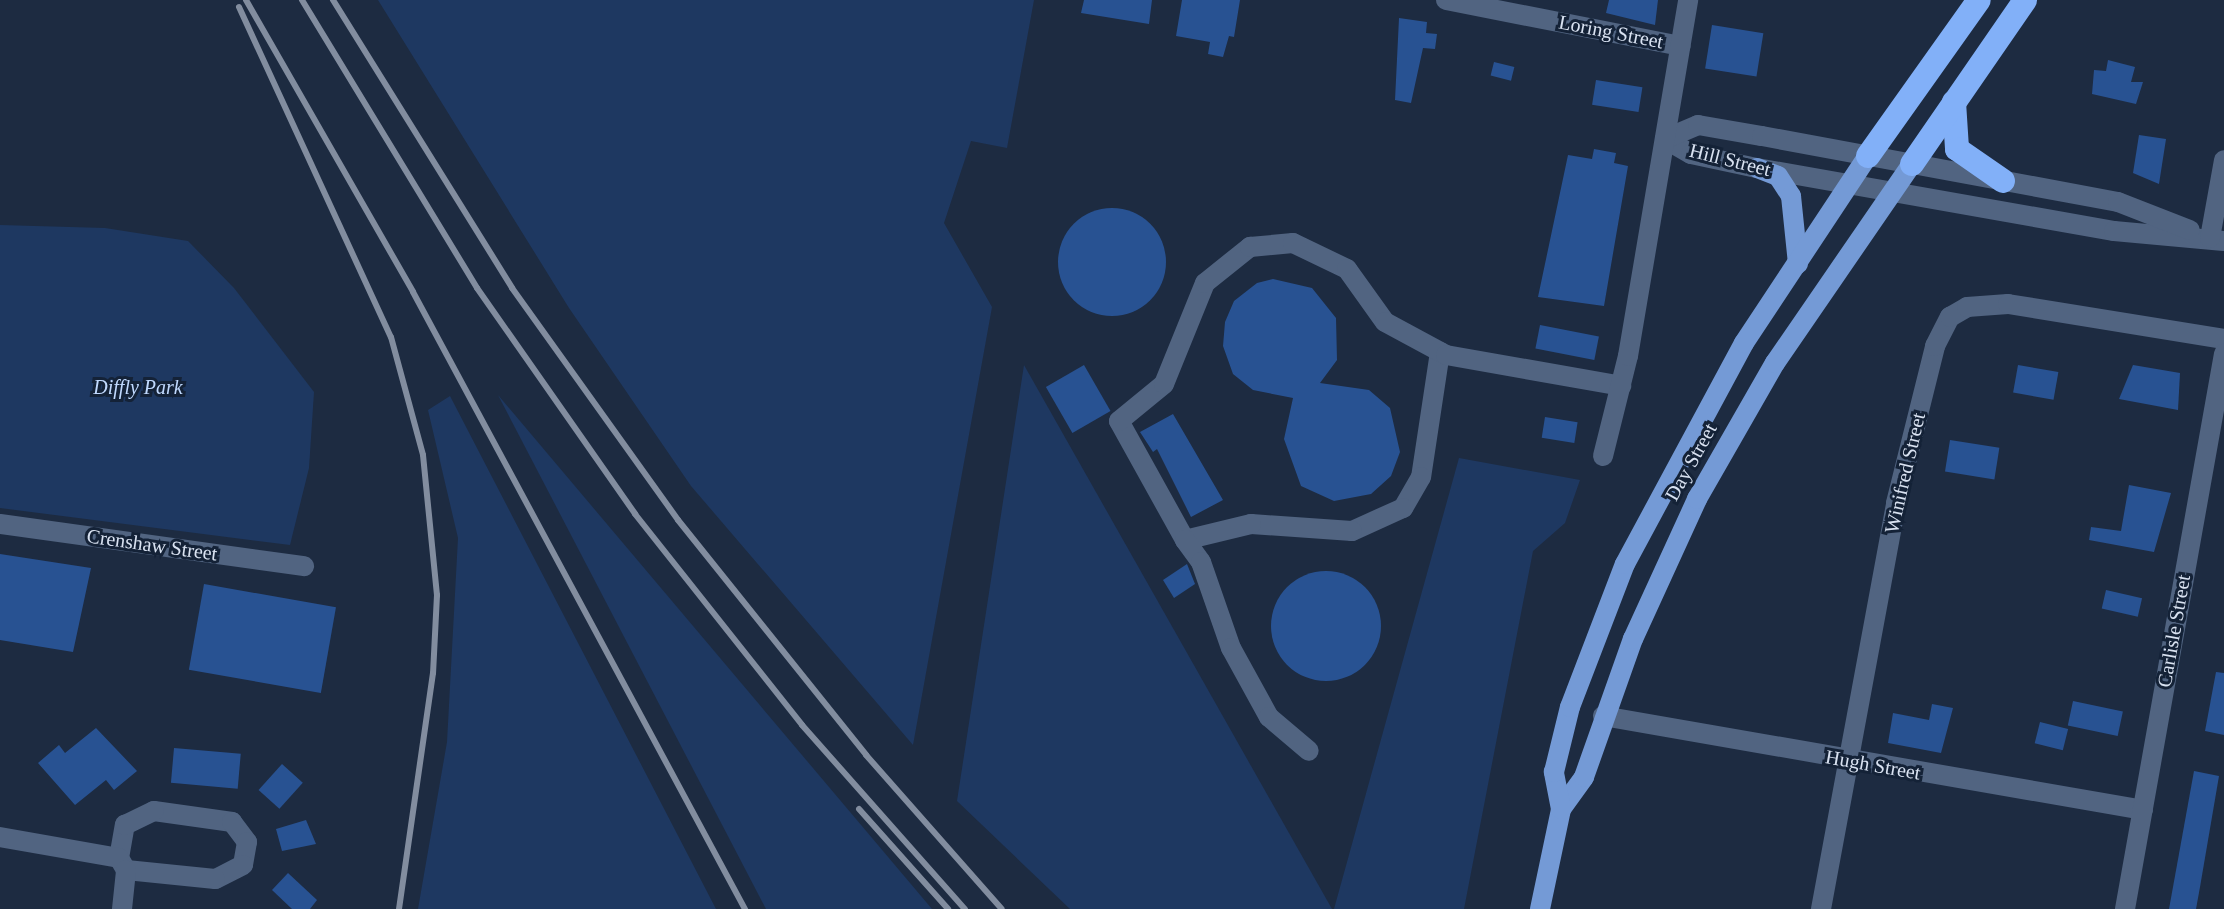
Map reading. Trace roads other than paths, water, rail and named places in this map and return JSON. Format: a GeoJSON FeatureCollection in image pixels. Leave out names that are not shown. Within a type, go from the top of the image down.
{"type":"FeatureCollection","features":[{"type":"Feature","properties":{"kind":"highway"},"geometry":{"type":"LineString","coordinates":[[1868,156],[1979,0]]}},
{"type":"Feature","properties":{"kind":"highway"},"geometry":{"type":"LineString","coordinates":[[1912,164],[2025,0]]}},
{"type":"Feature","properties":{"kind":"highway"},"geometry":{"type":"LineString","coordinates":[[1954,102],[1957,149],[2003,181]]}},
{"type":"Feature","properties":{"kind":"main road","name":"Day Street"},"geometry":{"type":"LineString","coordinates":[[1540,909],[1561,809],[1554,772],[1570,707],[1625,564],[1703,412],[1868,156]]}},
{"type":"Feature","properties":{"kind":"main road","name":"Day Street"},"geometry":{"type":"LineString","coordinates":[[1561,809],[1584,777],[1603,716],[1697,499],[1775,363],[1912,164]]}},
{"type":"Feature","properties":{"kind":"main road"},"geometry":{"type":"LineString","coordinates":[[1757,168],[1778,176],[1791,196],[1801,255],[1797,268]]}},
{"type":"Feature","properties":{"kind":"street","name":"Loring Street"},"geometry":{"type":"LineString","coordinates":[[1446,0],[1681,46]]}},
{"type":"Feature","properties":{"kind":"street"},"geometry":{"type":"LineString","coordinates":[[1603,456],[1621,386],[1688,0]]}},
{"type":"Feature","properties":{"kind":"street","name":"Hill Street"},"geometry":{"type":"LineString","coordinates":[[1665,139],[1698,125],[2118,202],[2217,239]]}},
{"type":"Feature","properties":{"kind":"street","name":"Hill Street"},"geometry":{"type":"LineString","coordinates":[[1665,139],[1691,154],[1757,168],[2114,231],[2217,239]]}},
{"type":"Feature","properties":{"kind":"street"},"geometry":{"type":"LineString","coordinates":[[2217,239],[2224,160]]}},
{"type":"Feature","properties":{"kind":"street"},"geometry":{"type":"LineString","coordinates":[[1309,751],[1269,717],[1231,648],[1201,562],[1185,540],[1119,421],[1164,384],[1205,283],[1250,247],[1293,243],[1325,255],[1347,269],[1385,322],[1440,352],[1621,386]]}},
{"type":"Feature","properties":{"kind":"street","name":"Winifred Street"},"geometry":{"type":"LineString","coordinates":[[1821,909],[1896,503],[1935,346],[1950,317],[1967,307],[2008,304],[2224,339]]}},
{"type":"Feature","properties":{"kind":"street"},"geometry":{"type":"LineString","coordinates":[[1185,540],[1251,524],[1352,531],[1403,508],[1421,477],[1440,352]]}},
{"type":"Feature","properties":{"kind":"street","name":"Carlisle Street"},"geometry":{"type":"LineString","coordinates":[[2125,909],[2224,354]]}},
{"type":"Feature","properties":{"kind":"street","name":"Crenshaw Street"},"geometry":{"type":"LineString","coordinates":[[0,524],[304,566]]}},
{"type":"Feature","properties":{"kind":"street","name":"Hugh Street"},"geometry":{"type":"LineString","coordinates":[[1603,716],[1849,762],[2143,810]]}},
{"type":"Feature","properties":{"kind":"street"},"geometry":{"type":"LineString","coordinates":[[0,837],[122,864],[226,878],[243,865],[247,842],[232,822],[143,812],[125,825],[122,864],[122,909]]}},
{"type":"Feature","properties":{"kind":"railway"},"geometry":{"type":"LineString","coordinates":[[246,0],[413,292],[745,909]]}},
{"type":"Feature","properties":{"kind":"railway"},"geometry":{"type":"LineString","coordinates":[[302,0],[477,288],[635,514],[802,725],[965,909]]}},
{"type":"Feature","properties":{"kind":"railway"},"geometry":{"type":"LineString","coordinates":[[333,0],[512,288],[678,520],[866,755],[1002,909]]}},
{"type":"Feature","properties":{"kind":"railway"},"geometry":{"type":"LineString","coordinates":[[239,7],[391,337],[423,455],[437,595],[433,673],[399,909]]}},
{"type":"Feature","properties":{"kind":"railway"},"geometry":{"type":"LineString","coordinates":[[859,809],[948,909]]}},
{"type":"Feature","properties":{"kind":"park label","name":"Diffly Park"},"geometry":{"type":"Point","coordinates":[138,387]}}]}
